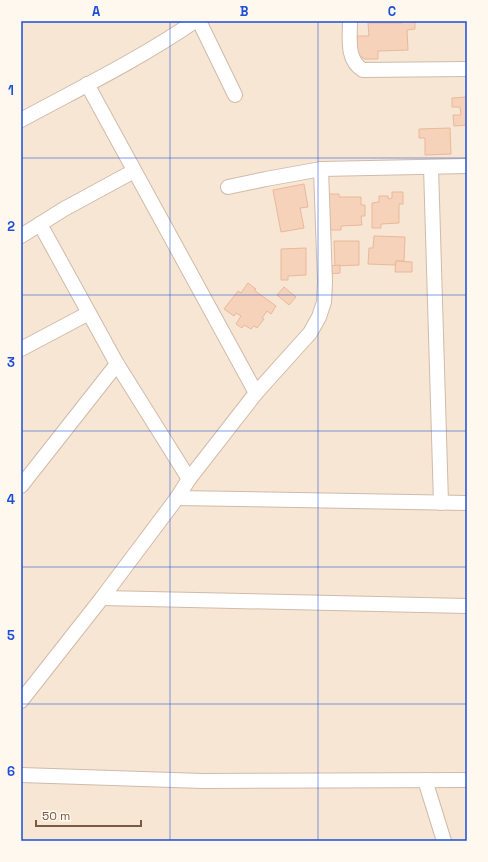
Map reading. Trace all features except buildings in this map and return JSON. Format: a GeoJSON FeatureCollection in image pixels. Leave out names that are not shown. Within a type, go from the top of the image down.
{"type":"FeatureCollection","features":[{"type":"Feature","properties":{"kind":"street"},"geometry":{"type":"LineString","coordinates":[[21,120],[174,36],[195,21]]}},
{"type":"Feature","properties":{"kind":"street"},"geometry":{"type":"LineString","coordinates":[[199,21],[235,95]]}},
{"type":"Feature","properties":{"kind":"street"},"geometry":{"type":"LineString","coordinates":[[350,21],[350,50],[357,66],[363,70],[467,69]]}},
{"type":"Feature","properties":{"kind":"street"},"geometry":{"type":"LineString","coordinates":[[87,84],[256,394]]}},
{"type":"Feature","properties":{"kind":"street"},"geometry":{"type":"LineString","coordinates":[[228,187],[321,169],[467,166]]}},
{"type":"Feature","properties":{"kind":"street"},"geometry":{"type":"LineString","coordinates":[[431,167],[441,503]]}},
{"type":"Feature","properties":{"kind":"street"},"geometry":{"type":"LineString","coordinates":[[23,695],[102,598],[177,498],[189,479],[256,394],[310,333],[319,317],[324,302],[325,282],[321,169]]}},
{"type":"Feature","properties":{"kind":"street"},"geometry":{"type":"LineString","coordinates":[[21,236],[64,209],[134,171]]}},
{"type":"Feature","properties":{"kind":"street"},"geometry":{"type":"LineString","coordinates":[[40,224],[117,364],[189,479]]}},
{"type":"Feature","properties":{"kind":"street"},"geometry":{"type":"LineString","coordinates":[[21,349],[89,313]]}},
{"type":"Feature","properties":{"kind":"street"},"geometry":{"type":"LineString","coordinates":[[21,486],[117,364]]}},
{"type":"Feature","properties":{"kind":"street"},"geometry":{"type":"LineString","coordinates":[[177,498],[467,503]]}},
{"type":"Feature","properties":{"kind":"street"},"geometry":{"type":"LineString","coordinates":[[102,598],[467,606]]}},
{"type":"Feature","properties":{"kind":"street"},"geometry":{"type":"LineString","coordinates":[[21,775],[203,781],[467,780]]}},
{"type":"Feature","properties":{"kind":"street"},"geometry":{"type":"LineString","coordinates":[[425,780],[444,841]]}},
{"type":"Feature","properties":{"kind":"shaded area"},"geometry":{"type":"Polygon","coordinates":[[[21,21],[467,21],[467,841],[21,841],[21,21]]]}}]}
